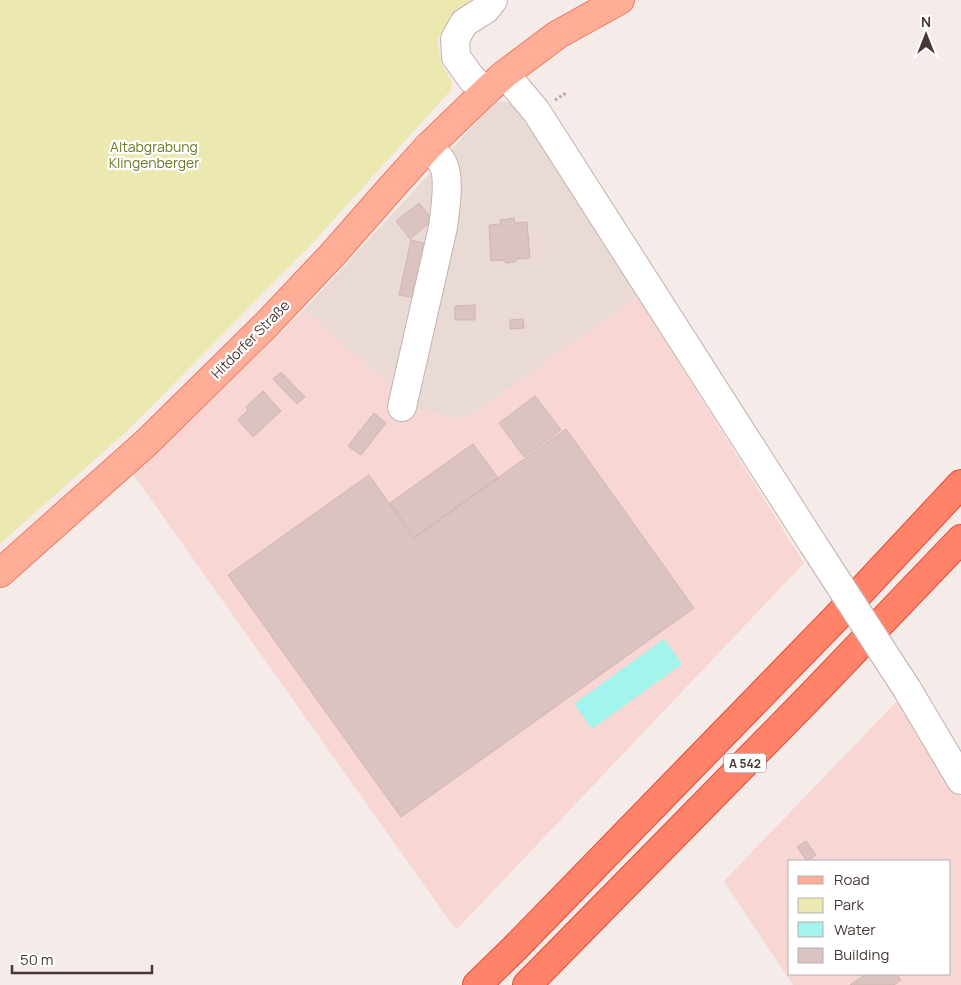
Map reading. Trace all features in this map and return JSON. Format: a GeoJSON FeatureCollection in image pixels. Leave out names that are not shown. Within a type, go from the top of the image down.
{"type":"FeatureCollection","features":[{"type":"Feature","properties":{"kind":"highway","name":"A 542"},"geometry":{"type":"LineString","coordinates":[[477,985],[835,619],[961,484]]}},
{"type":"Feature","properties":{"kind":"highway","name":"A 542"},"geometry":{"type":"LineString","coordinates":[[527,985],[808,699],[961,539]]}},
{"type":"Feature","properties":{"kind":"main road","name":"Hitdorfer Straße"},"geometry":{"type":"LineString","coordinates":[[0,572],[146,443],[266,324],[334,253],[428,147],[495,82],[557,36],[620,0]]}},
{"type":"Feature","properties":{"kind":"street"},"geometry":{"type":"LineString","coordinates":[[492,0],[486,9],[464,23],[455,39],[456,57],[472,79],[495,82],[536,111],[907,689],[961,780]]}},
{"type":"Feature","properties":{"kind":"street"},"geometry":{"type":"LineString","coordinates":[[402,407],[444,220],[446,175],[443,163],[428,147]]}},
{"type":"Feature","properties":{"kind":"shaded area"},"geometry":{"type":"Polygon","coordinates":[[[495,102],[515,102],[638,297],[464,420],[417,409],[304,310],[495,102]]]}},
{"type":"Feature","properties":{"kind":"shaded area"},"geometry":{"type":"Polygon","coordinates":[[[638,297],[804,563],[456,930],[133,474],[304,310],[417,409],[464,420],[638,297]]]}},
{"type":"Feature","properties":{"kind":"shaded area"},"geometry":{"type":"Polygon","coordinates":[[[900,698],[961,798],[961,985],[793,985],[724,881],[900,698]]]}},
{"type":"Feature","properties":{"kind":"green space","name":"Altabgrabung Klingenberger"},"geometry":{"type":"Polygon","coordinates":[[[0,0],[471,0],[437,40],[442,65],[452,82],[452,89],[307,249],[129,429],[0,544],[0,0]]]}},
{"type":"Feature","properties":{"kind":"water"},"geometry":{"type":"Polygon","coordinates":[[[664,639],[682,664],[592,729],[574,704],[664,639]]]}},
{"type":"Feature","properties":{"kind":"building"},"geometry":{"type":"Polygon","coordinates":[[[419,203],[433,220],[410,239],[396,221],[419,203]]]}},
{"type":"Feature","properties":{"kind":"building"},"geometry":{"type":"Polygon","coordinates":[[[514,218],[515,223],[527,222],[530,258],[517,259],[515,262],[506,263],[503,260],[491,261],[489,225],[501,224],[500,220],[514,218]]]}},
{"type":"Feature","properties":{"kind":"building"},"geometry":{"type":"Polygon","coordinates":[[[411,240],[431,245],[420,299],[399,295],[411,240]]]}},
{"type":"Feature","properties":{"kind":"building"},"geometry":{"type":"Polygon","coordinates":[[[475,305],[475,320],[455,320],[455,306],[475,305]]]}},
{"type":"Feature","properties":{"kind":"building"},"geometry":{"type":"Polygon","coordinates":[[[523,319],[524,328],[510,329],[510,320],[523,319]]]}},
{"type":"Feature","properties":{"kind":"building"},"geometry":{"type":"Polygon","coordinates":[[[281,372],[305,397],[297,404],[273,379],[281,372]]]}},
{"type":"Feature","properties":{"kind":"building"},"geometry":{"type":"Polygon","coordinates":[[[263,391],[281,411],[253,437],[238,420],[248,410],[246,407],[263,391]]]}},
{"type":"Feature","properties":{"kind":"building"},"geometry":{"type":"Polygon","coordinates":[[[535,396],[561,430],[524,457],[499,423],[535,396]]]}},
{"type":"Feature","properties":{"kind":"building"},"geometry":{"type":"Polygon","coordinates":[[[374,413],[386,423],[361,455],[348,446],[374,413]]]}},
{"type":"Feature","properties":{"kind":"building"},"geometry":{"type":"Polygon","coordinates":[[[566,429],[694,608],[401,817],[228,575],[369,475],[414,538],[566,429]]]}},
{"type":"Feature","properties":{"kind":"building"},"geometry":{"type":"Polygon","coordinates":[[[473,444],[498,478],[415,537],[390,503],[473,444]]]}},
{"type":"Feature","properties":{"kind":"building"},"geometry":{"type":"Polygon","coordinates":[[[806,841],[816,855],[806,860],[797,847],[806,841]]]}},
{"type":"Feature","properties":{"kind":"building"},"geometry":{"type":"Polygon","coordinates":[[[865,975],[897,975],[901,980],[894,985],[850,985],[865,975]]]}}]}
